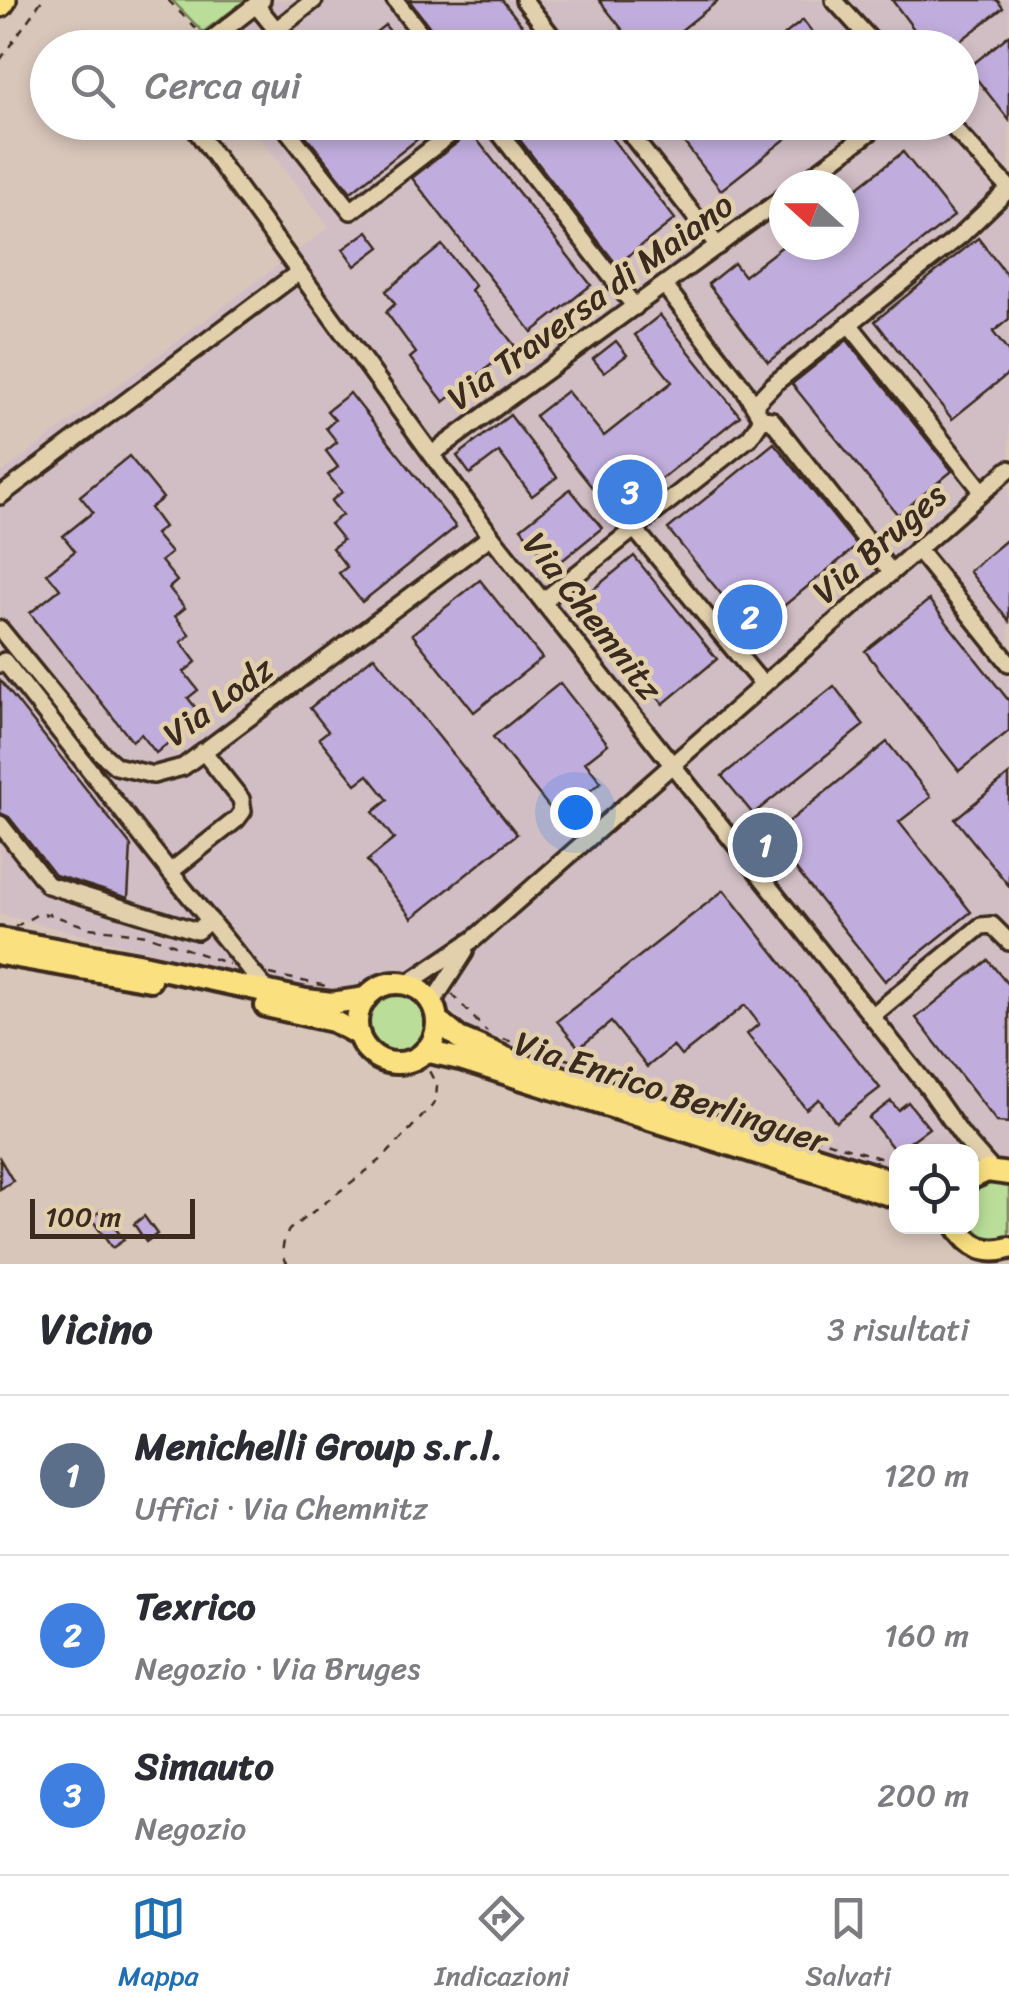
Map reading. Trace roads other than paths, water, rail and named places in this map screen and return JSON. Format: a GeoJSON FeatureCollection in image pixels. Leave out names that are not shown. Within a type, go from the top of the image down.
{"type":"FeatureCollection","features":[{"type":"Feature","properties":{"kind":"main road"},"geometry":{"type":"LineString","coordinates":[[5,935],[138,964],[266,983],[322,1002],[405,979]]}},
{"type":"Feature","properties":{"kind":"main road","name":"Via Enrico Berlinguer"},"geometry":{"type":"LineString","coordinates":[[0,954],[136,977],[333,1022],[359,1035],[368,1051],[384,1060],[403,1062],[423,1053],[889,1195]]}},
{"type":"Feature","properties":{"kind":"main road","name":"Via Enrico Berlinguer"},"geometry":{"type":"LineString","coordinates":[[405,979],[422,992],[458,1038],[520,1064],[889,1180]]}},
{"type":"Feature","properties":{"kind":"main road"},"geometry":{"type":"LineString","coordinates":[[359,1035],[357,1020],[364,993]]}},
{"type":"Feature","properties":{"kind":"main road"},"geometry":{"type":"LineString","coordinates":[[423,1053],[434,1038],[434,1011]]}},
{"type":"Feature","properties":{"kind":"main road"},"geometry":{"type":"LineString","coordinates":[[963,1234],[966,1240],[994,1255]]}},
{"type":"Feature","properties":{"kind":"street"},"geometry":{"type":"LineString","coordinates":[[223,30],[259,2],[276,30],[314,0]]}},
{"type":"Feature","properties":{"kind":"street"},"geometry":{"type":"LineString","coordinates":[[395,0],[418,30]]}},
{"type":"Feature","properties":{"kind":"street"},"geometry":{"type":"LineString","coordinates":[[524,0],[548,30]]}},
{"type":"Feature","properties":{"kind":"street"},"geometry":{"type":"LineString","coordinates":[[834,0],[862,30]]}},
{"type":"Feature","properties":{"kind":"street","name":"Via Chemnitz"},"geometry":{"type":"LineString","coordinates":[[203,140],[491,536],[872,1016],[964,1144]]}},
{"type":"Feature","properties":{"kind":"street"},"geometry":{"type":"LineString","coordinates":[[295,140],[351,211],[443,140]]}},
{"type":"Feature","properties":{"kind":"street"},"geometry":{"type":"LineString","coordinates":[[505,140],[635,306]]}},
{"type":"Feature","properties":{"kind":"street"},"geometry":{"type":"LineString","coordinates":[[635,140],[718,246]]}},
{"type":"Feature","properties":{"kind":"street"},"geometry":{"type":"LineString","coordinates":[[820,170],[860,140]]}},
{"type":"Feature","properties":{"kind":"street"},"geometry":{"type":"LineString","coordinates":[[543,601],[750,437],[758,411],[775,383],[960,236],[1009,189],[964,140]]}},
{"type":"Feature","properties":{"kind":"street","name":"Via Traversa di Maiano"},"geometry":{"type":"LineString","coordinates":[[432,454],[769,208]]}},
{"type":"Feature","properties":{"kind":"street"},"geometry":{"type":"LineString","coordinates":[[0,496],[299,272]]}},
{"type":"Feature","properties":{"kind":"street"},"geometry":{"type":"LineString","coordinates":[[664,285],[758,411],[772,420],[891,572]]}},
{"type":"Feature","properties":{"kind":"street"},"geometry":{"type":"LineString","coordinates":[[849,324],[983,492]]}},
{"type":"Feature","properties":{"kind":"street","name":"Via Bruges"},"geometry":{"type":"LineString","coordinates":[[405,979],[474,939],[1009,469]]}},
{"type":"Feature","properties":{"kind":"street"},"geometry":{"type":"LineString","coordinates":[[633,528],[762,685]]}},
{"type":"Feature","properties":{"kind":"street","name":"Via Lodz"},"geometry":{"type":"LineString","coordinates":[[0,629],[100,752],[116,766],[140,774],[166,774],[176,771],[491,536]]}},
{"type":"Feature","properties":{"kind":"street"},"geometry":{"type":"LineString","coordinates":[[917,549],[1009,662]]}},
{"type":"Feature","properties":{"kind":"street"},"geometry":{"type":"LineString","coordinates":[[0,664],[4,661],[170,872],[266,983]]}},
{"type":"Feature","properties":{"kind":"street"},"geometry":{"type":"LineString","coordinates":[[170,872],[244,811],[242,802],[203,751]]}},
{"type":"Feature","properties":{"kind":"street"},"geometry":{"type":"LineString","coordinates":[[0,824],[48,884],[196,931],[210,920]]}},
{"type":"Feature","properties":{"kind":"street"},"geometry":{"type":"LineString","coordinates":[[872,1016],[982,926],[996,928],[1009,942]]}},
{"type":"Feature","properties":{"kind":"street","name":"Via Bruges"},"geometry":{"type":"LineString","coordinates":[[434,1011],[444,982],[474,939]]}},
{"type":"Feature","properties":{"kind":"street","name":"Via Chemnitz"},"geometry":{"type":"LineString","coordinates":[[979,1155],[1001,1172]]}},
{"type":"Feature","properties":{"kind":"place","name":"Simauto"},"geometry":{"type":"Point","coordinates":[630,492]}},
{"type":"Feature","properties":{"kind":"place","name":"Texrico"},"geometry":{"type":"Point","coordinates":[750,617]}},
{"type":"Feature","properties":{"kind":"place","name":"Menichelli Group s.r.l."},"geometry":{"type":"Point","coordinates":[765,845]}}]}
